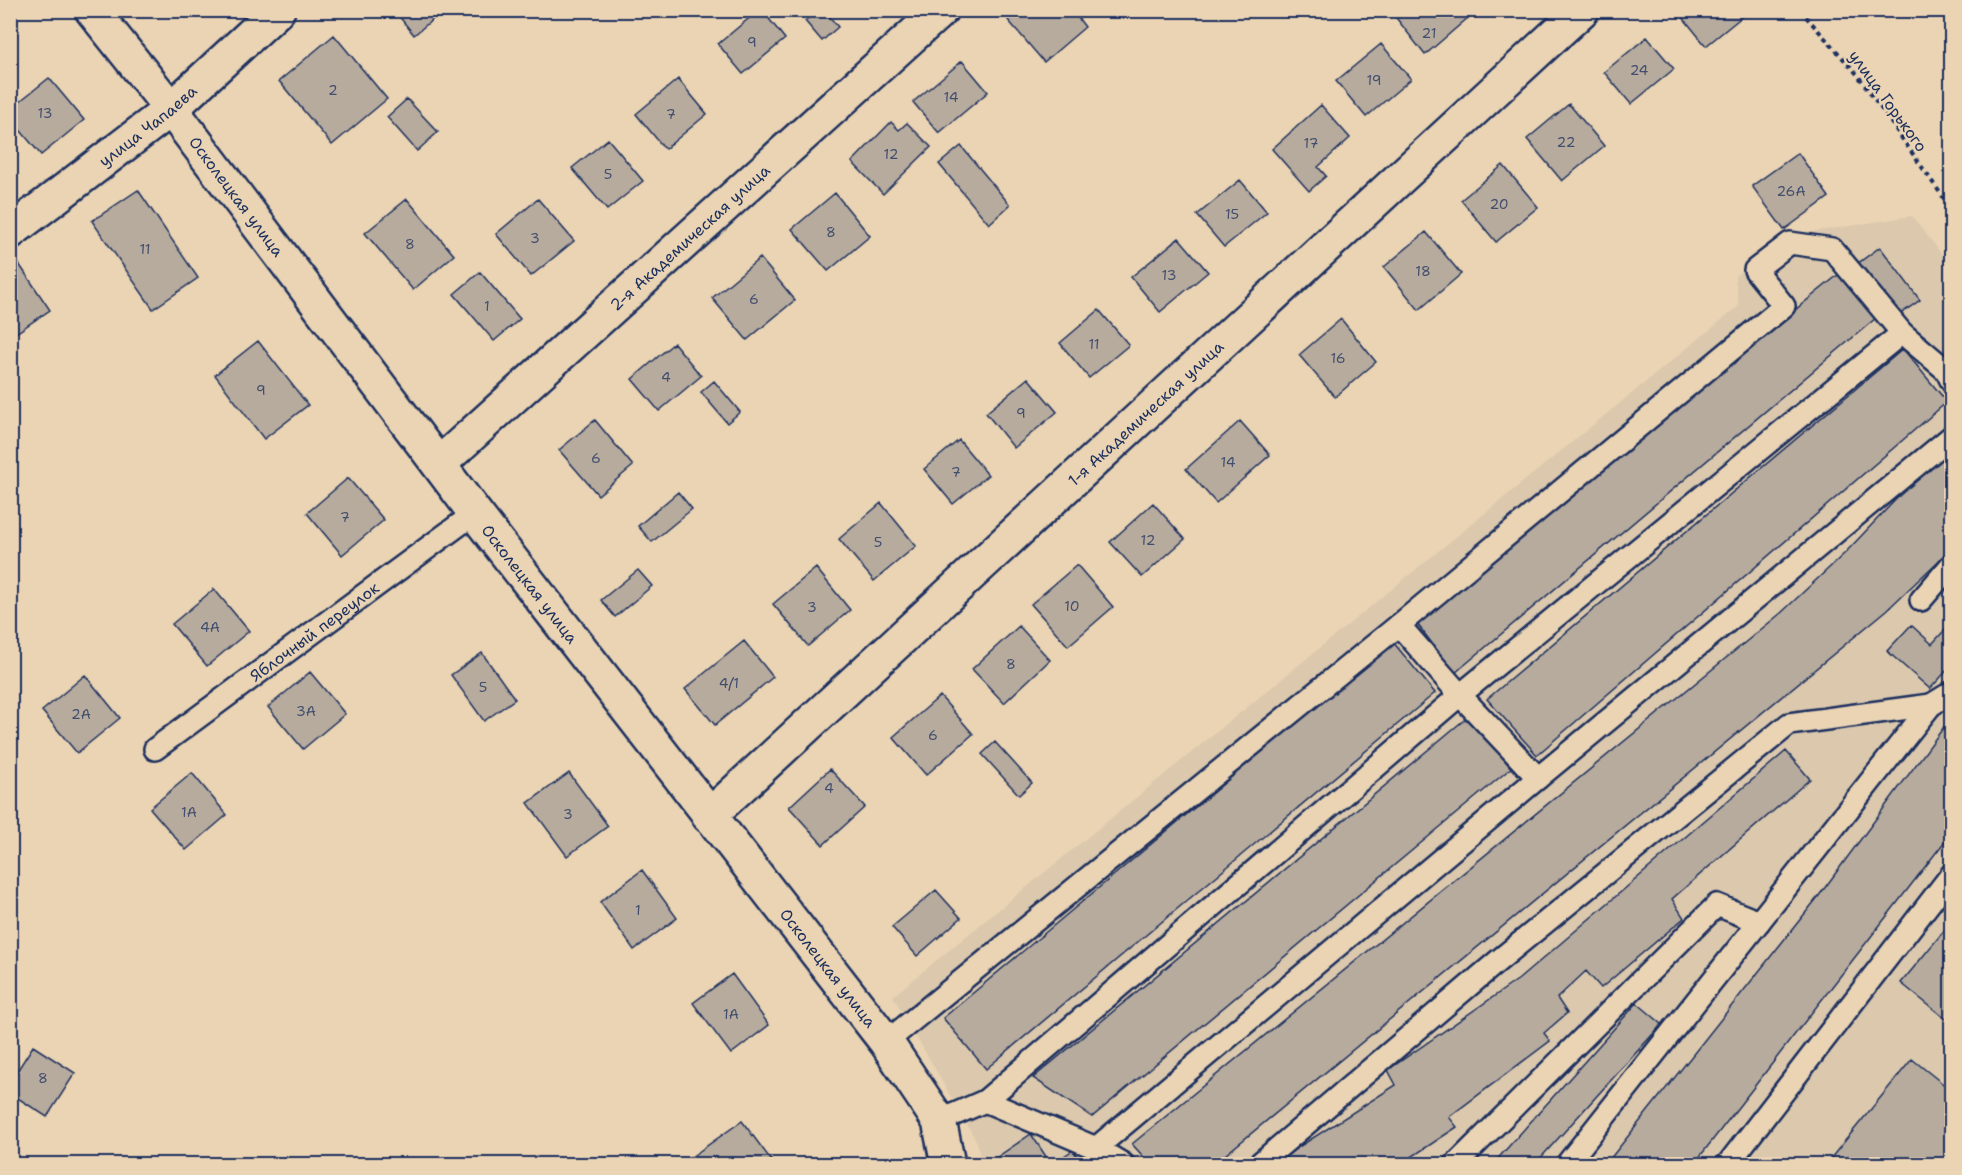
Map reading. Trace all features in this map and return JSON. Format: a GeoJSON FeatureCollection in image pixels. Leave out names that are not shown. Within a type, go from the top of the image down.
{"type":"FeatureCollection","features":[{"type":"Feature","properties":{"kind":"street","name":"Осколецкая улица"},"geometry":{"type":"LineString","coordinates":[[92,10],[171,109],[475,513],[886,1042],[939,1121],[948,1164]]}},
{"type":"Feature","properties":{"kind":"street","name":"улица Чапаева"},"geometry":{"type":"LineString","coordinates":[[10,232],[171,109],[278,10]]}},
{"type":"Feature","properties":{"kind":"street","name":"2-я Академическая улица"},"geometry":{"type":"LineString","coordinates":[[439,464],[941,10]]}},
{"type":"Feature","properties":{"kind":"street","name":"1-я Академическая улица"},"geometry":{"type":"LineString","coordinates":[[709,816],[1582,10]]}},
{"type":"Feature","properties":{"kind":"lane"},"geometry":{"type":"LineString","coordinates":[[886,1042],[1399,625],[1784,306],[1755,270],[1790,243],[1832,249],[1902,333],[1946,370],[1952,382]]}},
{"type":"Feature","properties":{"kind":"lane"},"geometry":{"type":"LineString","coordinates":[[939,1121],[985,1101],[1460,695],[1902,333]]}},
{"type":"Feature","properties":{"kind":"lane"},"geometry":{"type":"LineString","coordinates":[[1096,1148],[1538,778],[1952,436]]}},
{"type":"Feature","properties":{"kind":"lane","name":"Яблочный переулок"},"geometry":{"type":"LineString","coordinates":[[155,749],[475,513]]}},
{"type":"Feature","properties":{"kind":"lane"},"geometry":{"type":"LineString","coordinates":[[1921,600],[1952,564]]}},
{"type":"Feature","properties":{"kind":"lane"},"geometry":{"type":"LineString","coordinates":[[1399,625],[1460,695],[1538,778]]}},
{"type":"Feature","properties":{"kind":"lane"},"geometry":{"type":"LineString","coordinates":[[1567,1164],[1931,705],[1952,692]]}},
{"type":"Feature","properties":{"kind":"lane"},"geometry":{"type":"LineString","coordinates":[[1258,1164],[1498,961],[1789,724],[1931,705]]}},
{"type":"Feature","properties":{"kind":"lane"},"geometry":{"type":"LineString","coordinates":[[1728,1164],[1952,874]]}},
{"type":"Feature","properties":{"kind":"lane"},"geometry":{"type":"LineString","coordinates":[[1456,1164],[1717,905],[1760,922]]}},
{"type":"Feature","properties":{"kind":"lane"},"geometry":{"type":"LineString","coordinates":[[985,1101],[1096,1148],[1123,1164]]}},
{"type":"Feature","properties":{"kind":"path","name":"улица Горького"},"geometry":{"type":"LineString","coordinates":[[1800,10],[1857,74],[1952,210]]}},
{"type":"Feature","properties":{"kind":"shaded area"},"geometry":{"type":"Polygon","coordinates":[[[1912,216],[1951,266],[1951,1164],[982,1164],[977,1142],[893,996],[1739,306],[1735,276],[1787,236],[1912,216]]]}},
{"type":"Feature","properties":{"kind":"building"},"geometry":{"type":"Polygon","coordinates":[[[394,10],[444,10],[414,35],[394,10]]]}},
{"type":"Feature","properties":{"kind":"building"},"geometry":{"type":"Polygon","coordinates":[[[759,10],[762,10],[785,39],[743,74],[718,44],[759,10]]]}},
{"type":"Feature","properties":{"kind":"building"},"geometry":{"type":"Polygon","coordinates":[[[817,10],[824,10],[838,27],[822,41],[805,21],[817,10]]]}},
{"type":"Feature","properties":{"kind":"building"},"geometry":{"type":"Polygon","coordinates":[[[1019,10],[1072,10],[1085,27],[1044,62],[1008,20],[1019,10]]]}},
{"type":"Feature","properties":{"kind":"building"},"geometry":{"type":"Polygon","coordinates":[[[1390,10],[1477,10],[1425,55],[1390,10]]]}},
{"type":"Feature","properties":{"kind":"building"},"geometry":{"type":"Polygon","coordinates":[[[1677,10],[1748,10],[1749,11],[1706,46],[1677,10]]]}},
{"type":"Feature","properties":{"kind":"building"},"geometry":{"type":"Polygon","coordinates":[[[334,35],[387,99],[332,145],[279,81],[334,35]]]}},
{"type":"Feature","properties":{"kind":"building"},"geometry":{"type":"Polygon","coordinates":[[[1647,37],[1674,69],[1631,104],[1604,72],[1647,37]]]}},
{"type":"Feature","properties":{"kind":"building"},"geometry":{"type":"Polygon","coordinates":[[[1381,44],[1411,79],[1366,117],[1336,81],[1381,44]]]}},
{"type":"Feature","properties":{"kind":"building"},"geometry":{"type":"Polygon","coordinates":[[[962,61],[988,92],[939,133],[913,102],[962,61]]]}},
{"type":"Feature","properties":{"kind":"building"},"geometry":{"type":"Polygon","coordinates":[[[49,78],[84,120],[41,155],[10,118],[10,109],[49,78]]]}},
{"type":"Feature","properties":{"kind":"building"},"geometry":{"type":"Polygon","coordinates":[[[678,79],[707,114],[665,149],[636,114],[678,79]]]}},
{"type":"Feature","properties":{"kind":"building"},"geometry":{"type":"Polygon","coordinates":[[[407,99],[438,132],[417,151],[387,117],[407,99]]]}},
{"type":"Feature","properties":{"kind":"building"},"geometry":{"type":"Polygon","coordinates":[[[1569,104],[1604,146],[1562,181],[1527,139],[1569,104]]]}},
{"type":"Feature","properties":{"kind":"building"},"geometry":{"type":"Polygon","coordinates":[[[1321,105],[1350,138],[1318,167],[1326,176],[1309,191],[1272,149],[1321,105]]]}},
{"type":"Feature","properties":{"kind":"building"},"geometry":{"type":"Polygon","coordinates":[[[891,122],[899,130],[907,123],[931,147],[883,194],[852,162],[891,122]]]}},
{"type":"Feature","properties":{"kind":"building"},"geometry":{"type":"Polygon","coordinates":[[[608,139],[643,181],[607,210],[572,168],[608,139]]]}},
{"type":"Feature","properties":{"kind":"building"},"geometry":{"type":"Polygon","coordinates":[[[961,146],[1010,205],[989,224],[939,164],[961,146]]]}},
{"type":"Feature","properties":{"kind":"building"},"geometry":{"type":"Polygon","coordinates":[[[1798,153],[1829,197],[1784,230],[1752,186],[1798,153]]]}},
{"type":"Feature","properties":{"kind":"building"},"geometry":{"type":"Polygon","coordinates":[[[1503,165],[1538,207],[1496,242],[1461,200],[1503,165]]]}},
{"type":"Feature","properties":{"kind":"building"},"geometry":{"type":"Polygon","coordinates":[[[1240,180],[1267,212],[1224,247],[1197,215],[1240,180]]]}},
{"type":"Feature","properties":{"kind":"building"},"geometry":{"type":"Polygon","coordinates":[[[138,190],[198,278],[153,309],[92,221],[138,190]]]}},
{"type":"Feature","properties":{"kind":"building"},"geometry":{"type":"Polygon","coordinates":[[[835,193],[870,236],[828,271],[792,229],[835,193]]]}},
{"type":"Feature","properties":{"kind":"building"},"geometry":{"type":"Polygon","coordinates":[[[407,199],[454,255],[413,290],[365,233],[407,199]]]}},
{"type":"Feature","properties":{"kind":"building"},"geometry":{"type":"Polygon","coordinates":[[[538,199],[574,241],[531,276],[496,234],[538,199]]]}},
{"type":"Feature","properties":{"kind":"building"},"geometry":{"type":"Polygon","coordinates":[[[1426,232],[1461,274],[1419,310],[1384,267],[1426,232]]]}},
{"type":"Feature","properties":{"kind":"building"},"geometry":{"type":"Polygon","coordinates":[[[1179,238],[1208,272],[1160,312],[1131,277],[1179,238]]]}},
{"type":"Feature","properties":{"kind":"building"},"geometry":{"type":"Polygon","coordinates":[[[1880,247],[1920,300],[1892,320],[1853,267],[1880,247]]]}},
{"type":"Feature","properties":{"kind":"building"},"geometry":{"type":"Polygon","coordinates":[[[760,258],[795,300],[747,340],[712,298],[760,258]]]}},
{"type":"Feature","properties":{"kind":"building"},"geometry":{"type":"Polygon","coordinates":[[[19,264],[50,310],[10,337],[10,269],[19,264]]]}},
{"type":"Feature","properties":{"kind":"building"},"geometry":{"type":"Polygon","coordinates":[[[480,272],[520,319],[494,341],[454,294],[480,272]]]}},
{"type":"Feature","properties":{"kind":"building"},"geometry":{"type":"Polygon","coordinates":[[[1838,275],[1876,318],[1455,673],[1414,620],[1838,275]]]}},
{"type":"Feature","properties":{"kind":"building"},"geometry":{"type":"Polygon","coordinates":[[[1099,310],[1129,345],[1089,378],[1060,343],[1099,310]]]}},
{"type":"Feature","properties":{"kind":"building"},"geometry":{"type":"Polygon","coordinates":[[[1341,319],[1376,362],[1335,397],[1299,355],[1341,319]]]}},
{"type":"Feature","properties":{"kind":"building"},"geometry":{"type":"Polygon","coordinates":[[[258,341],[308,405],[264,439],[215,375],[258,341]]]}},
{"type":"Feature","properties":{"kind":"building"},"geometry":{"type":"Polygon","coordinates":[[[674,343],[701,376],[659,411],[632,379],[674,343]]]}},
{"type":"Feature","properties":{"kind":"building"},"geometry":{"type":"Polygon","coordinates":[[[1903,349],[1947,402],[1537,755],[1487,699],[1903,349]]]}},
{"type":"Feature","properties":{"kind":"building"},"geometry":{"type":"Polygon","coordinates":[[[1028,378],[1057,412],[1014,448],[986,413],[1028,378]]]}},
{"type":"Feature","properties":{"kind":"building"},"geometry":{"type":"Polygon","coordinates":[[[714,381],[740,412],[727,423],[701,392],[714,381]]]}},
{"type":"Feature","properties":{"kind":"building"},"geometry":{"type":"Polygon","coordinates":[[[595,420],[633,466],[598,495],[559,450],[595,420]]]}},
{"type":"Feature","properties":{"kind":"building"},"geometry":{"type":"Polygon","coordinates":[[[1240,421],[1270,455],[1216,503],[1186,469],[1240,421]]]}},
{"type":"Feature","properties":{"kind":"building"},"geometry":{"type":"Polygon","coordinates":[[[959,440],[988,475],[953,504],[924,469],[959,440]]]}},
{"type":"Feature","properties":{"kind":"building"},"geometry":{"type":"Polygon","coordinates":[[[1938,455],[1952,468],[1952,548],[1887,610],[1214,1164],[1150,1164],[1132,1144],[1781,613],[1845,553],[1938,455]]]}},
{"type":"Feature","properties":{"kind":"building"},"geometry":{"type":"Polygon","coordinates":[[[348,478],[384,520],[342,555],[307,513],[348,478]]]}},
{"type":"Feature","properties":{"kind":"building"},"geometry":{"type":"Polygon","coordinates":[[[678,492],[692,509],[652,542],[638,526],[678,492]]]}},
{"type":"Feature","properties":{"kind":"building"},"geometry":{"type":"Polygon","coordinates":[[[881,503],[916,546],[874,581],[839,539],[881,503]]]}},
{"type":"Feature","properties":{"kind":"building"},"geometry":{"type":"Polygon","coordinates":[[[1153,503],[1185,539],[1142,577],[1110,542],[1153,503]]]}},
{"type":"Feature","properties":{"kind":"building"},"geometry":{"type":"Polygon","coordinates":[[[1077,565],[1113,607],[1068,646],[1031,604],[1077,565]]]}},
{"type":"Feature","properties":{"kind":"building"},"geometry":{"type":"Polygon","coordinates":[[[816,568],[850,610],[808,646],[773,604],[816,568]]]}},
{"type":"Feature","properties":{"kind":"building"},"geometry":{"type":"Polygon","coordinates":[[[638,570],[652,586],[615,617],[601,600],[638,570]]]}},
{"type":"Feature","properties":{"kind":"building"},"geometry":{"type":"Polygon","coordinates":[[[214,589],[249,631],[207,666],[172,624],[214,589]]]}},
{"type":"Feature","properties":{"kind":"building"},"geometry":{"type":"Polygon","coordinates":[[[1952,622],[1952,665],[1930,689],[1887,651],[1911,625],[1932,644],[1952,622]]]}},
{"type":"Feature","properties":{"kind":"building"},"geometry":{"type":"Polygon","coordinates":[[[1019,626],[1050,660],[1004,703],[972,669],[1019,626]]]}},
{"type":"Feature","properties":{"kind":"building"},"geometry":{"type":"Polygon","coordinates":[[[744,641],[773,677],[715,725],[685,689],[744,641]]]}},
{"type":"Feature","properties":{"kind":"building"},"geometry":{"type":"Polygon","coordinates":[[[1393,642],[1435,693],[986,1069],[943,1018],[1393,642]]]}},
{"type":"Feature","properties":{"kind":"building"},"geometry":{"type":"Polygon","coordinates":[[[482,653],[515,699],[484,721],[451,675],[482,653]]]}},
{"type":"Feature","properties":{"kind":"building"},"geometry":{"type":"Polygon","coordinates":[[[310,672],[345,714],[303,749],[268,707],[310,672]]]}},
{"type":"Feature","properties":{"kind":"building"},"geometry":{"type":"Polygon","coordinates":[[[85,675],[120,718],[77,753],[42,711],[85,675]]]}},
{"type":"Feature","properties":{"kind":"building"},"geometry":{"type":"Polygon","coordinates":[[[940,696],[973,734],[926,775],[893,737],[940,696]]]}},
{"type":"Feature","properties":{"kind":"building"},"geometry":{"type":"Polygon","coordinates":[[[1470,715],[1511,768],[1092,1117],[1033,1078],[1470,715]]]}},
{"type":"Feature","properties":{"kind":"building"},"geometry":{"type":"Polygon","coordinates":[[[1952,716],[1952,832],[1694,1164],[1606,1164],[1818,897],[1952,716]]]}},
{"type":"Feature","properties":{"kind":"building"},"geometry":{"type":"Polygon","coordinates":[[[995,742],[1032,783],[1019,795],[982,754],[995,742]]]}},
{"type":"Feature","properties":{"kind":"building"},"geometry":{"type":"Polygon","coordinates":[[[1786,751],[1810,779],[1672,899],[1684,918],[1601,988],[1586,971],[1557,998],[1567,1013],[1544,1033],[1550,1041],[1449,1117],[1457,1127],[1401,1164],[1272,1164],[1396,1085],[1388,1070],[1519,979],[1786,751]]]}},
{"type":"Feature","properties":{"kind":"building"},"geometry":{"type":"Polygon","coordinates":[[[830,769],[865,807],[823,845],[789,807],[830,769]]]}},
{"type":"Feature","properties":{"kind":"building"},"geometry":{"type":"Polygon","coordinates":[[[192,773],[227,815],[186,850],[150,808],[192,773]]]}},
{"type":"Feature","properties":{"kind":"building"},"geometry":{"type":"Polygon","coordinates":[[[569,773],[608,826],[567,856],[528,803],[569,773]]]}},
{"type":"Feature","properties":{"kind":"building"},"geometry":{"type":"Polygon","coordinates":[[[642,870],[677,918],[634,950],[600,902],[642,870]]]}},
{"type":"Feature","properties":{"kind":"building"},"geometry":{"type":"Polygon","coordinates":[[[936,890],[961,918],[917,956],[892,927],[936,890]]]}},
{"type":"Feature","properties":{"kind":"building"},"geometry":{"type":"Polygon","coordinates":[[[1952,921],[1952,1024],[1901,983],[1952,921]]]}},
{"type":"Feature","properties":{"kind":"building"},"geometry":{"type":"Polygon","coordinates":[[[732,974],[769,1025],[731,1054],[693,1003],[732,974]]]}},
{"type":"Feature","properties":{"kind":"building"},"geometry":{"type":"Polygon","coordinates":[[[1637,1003],[1662,1024],[1535,1164],[1493,1164],[1637,1003]]]}},
{"type":"Feature","properties":{"kind":"building"},"geometry":{"type":"Polygon","coordinates":[[[33,1046],[75,1073],[47,1117],[10,1093],[10,1082],[33,1046]]]}},
{"type":"Feature","properties":{"kind":"building"},"geometry":{"type":"Polygon","coordinates":[[[1912,1059],[1952,1091],[1952,1164],[1826,1164],[1912,1059]]]}},
{"type":"Feature","properties":{"kind":"building"},"geometry":{"type":"Polygon","coordinates":[[[742,1121],[774,1164],[695,1164],[690,1158],[742,1121]]]}},
{"type":"Feature","properties":{"kind":"building"},"geometry":{"type":"Polygon","coordinates":[[[1031,1134],[1051,1164],[987,1164],[1031,1134]]]}},
{"type":"Feature","properties":{"kind":"building"},"geometry":{"type":"Polygon","coordinates":[[[1073,1150],[1082,1164],[1052,1164],[1073,1150]]]}}]}
